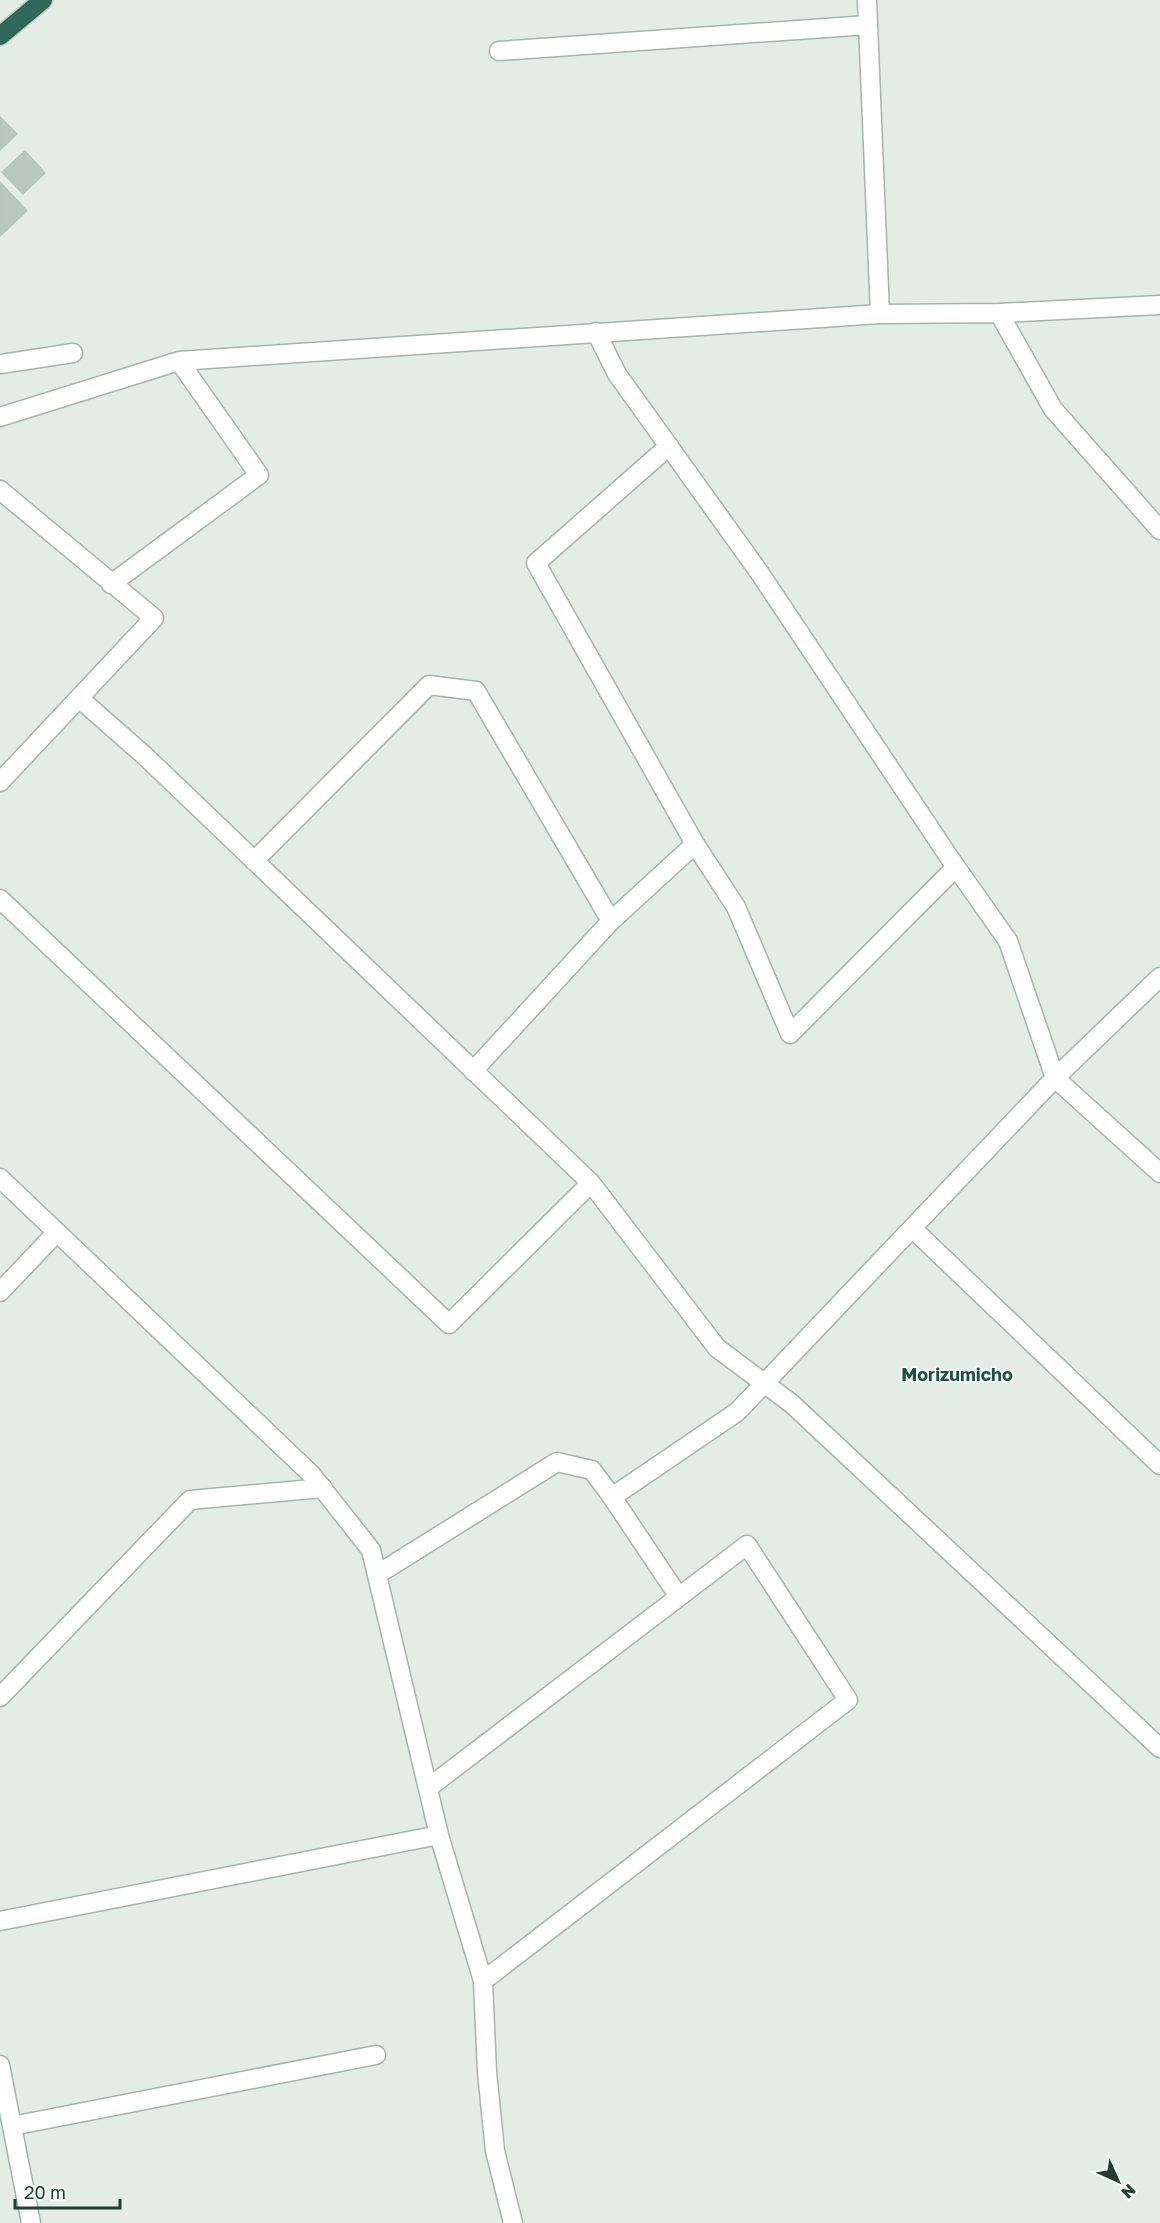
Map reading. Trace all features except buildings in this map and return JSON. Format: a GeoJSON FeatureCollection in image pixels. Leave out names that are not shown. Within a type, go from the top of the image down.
{"type":"FeatureCollection","features":[{"type":"Feature","properties":{"kind":"highway"},"geometry":{"type":"LineString","coordinates":[[0,36],[43,0]]}},
{"type":"Feature","properties":{"kind":"street"},"geometry":{"type":"LineString","coordinates":[[867,0],[880,314]]}},
{"type":"Feature","properties":{"kind":"street"},"geometry":{"type":"LineString","coordinates":[[499,51],[868,25]]}},
{"type":"Feature","properties":{"kind":"street"},"geometry":{"type":"LineString","coordinates":[[0,417],[179,361],[880,314],[999,313],[1160,305]]}},
{"type":"Feature","properties":{"kind":"street"},"geometry":{"type":"LineString","coordinates":[[999,313],[1053,409],[1160,530]]}},
{"type":"Feature","properties":{"kind":"street"},"geometry":{"type":"LineString","coordinates":[[596,332],[617,374],[759,572],[1008,942],[1055,1078],[1160,1173]]}},
{"type":"Feature","properties":{"kind":"street"},"geometry":{"type":"LineString","coordinates":[[0,364],[73,353]]}},
{"type":"Feature","properties":{"kind":"street"},"geometry":{"type":"LineString","coordinates":[[111,584],[260,475],[179,361]]}},
{"type":"Feature","properties":{"kind":"street"},"geometry":{"type":"LineString","coordinates":[[669,446],[536,563],[695,844],[736,907],[790,1034],[956,867]]}},
{"type":"Feature","properties":{"kind":"street"},"geometry":{"type":"LineString","coordinates":[[0,490],[154,618],[0,782]]}},
{"type":"Feature","properties":{"kind":"street"},"geometry":{"type":"LineString","coordinates":[[254,861],[429,685],[476,691],[611,921]]}},
{"type":"Feature","properties":{"kind":"street"},"geometry":{"type":"LineString","coordinates":[[79,698],[146,757],[591,1183],[717,1348],[792,1404],[1160,1748]]}},
{"type":"Feature","properties":{"kind":"street"},"geometry":{"type":"LineString","coordinates":[[473,1071],[611,921],[695,844]]}},
{"type":"Feature","properties":{"kind":"street"},"geometry":{"type":"LineString","coordinates":[[0,899],[449,1324],[591,1183]]}},
{"type":"Feature","properties":{"kind":"street"},"geometry":{"type":"LineString","coordinates":[[612,1497],[737,1412],[1055,1078],[1160,977]]}},
{"type":"Feature","properties":{"kind":"street"},"geometry":{"type":"LineString","coordinates":[[0,1178],[311,1474],[371,1550],[439,1835],[483,1981],[487,2072],[495,2151],[513,2223]]}},
{"type":"Feature","properties":{"kind":"street"},"geometry":{"type":"LineString","coordinates":[[913,1229],[1160,1465]]}},
{"type":"Feature","properties":{"kind":"street"},"geometry":{"type":"LineString","coordinates":[[0,1293],[57,1233]]}},
{"type":"Feature","properties":{"kind":"street"},"geometry":{"type":"LineString","coordinates":[[378,1574],[557,1462],[592,1470],[679,1597]]}},
{"type":"Feature","properties":{"kind":"street"},"geometry":{"type":"LineString","coordinates":[[0,1697],[190,1500],[322,1488]]}},
{"type":"Feature","properties":{"kind":"street"},"geometry":{"type":"LineString","coordinates":[[428,1788],[747,1545],[848,1700],[483,1981]]}},
{"type":"Feature","properties":{"kind":"street"},"geometry":{"type":"LineString","coordinates":[[0,1921],[439,1835]]}},
{"type":"Feature","properties":{"kind":"street"},"geometry":{"type":"LineString","coordinates":[[12,2126],[376,2055]]}},
{"type":"Feature","properties":{"kind":"street"},"geometry":{"type":"LineString","coordinates":[[0,2065],[31,2223]]}},
{"type":"Feature","properties":{"kind":"district","name":"Morizumicho"},"geometry":{"type":"Point","coordinates":[957,1375]}}]}
